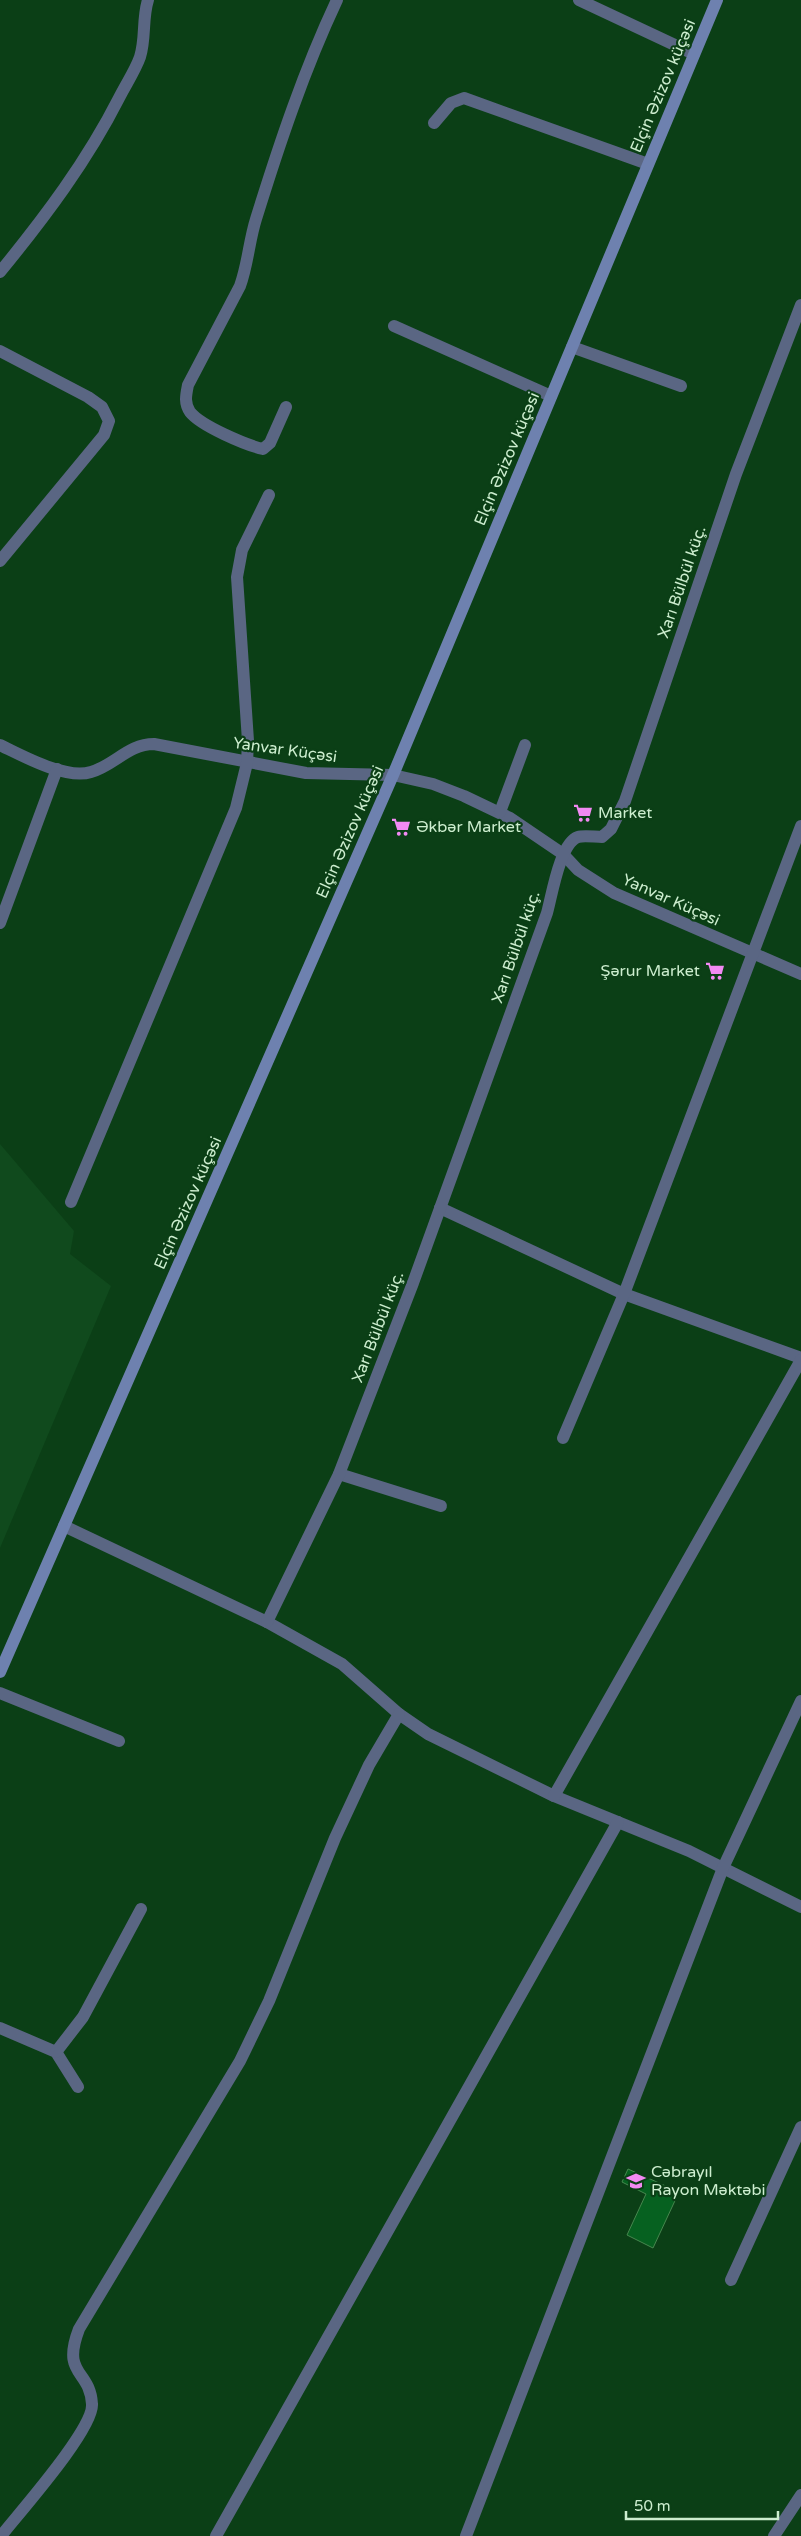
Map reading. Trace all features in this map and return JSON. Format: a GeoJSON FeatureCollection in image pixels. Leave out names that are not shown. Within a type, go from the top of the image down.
{"type":"FeatureCollection","features":[{"type":"Feature","properties":{"kind":"street"},"geometry":{"type":"LineString","coordinates":[[0,272],[69,183],[102,131],[140,57],[144,39],[144,14],[148,0]]}},
{"type":"Feature","properties":{"kind":"street"},"geometry":{"type":"LineString","coordinates":[[286,407],[270,443],[263,449],[198,419],[190,411],[185,400],[188,385],[240,286],[246,269],[255,220],[307,73],[337,0]]}},
{"type":"Feature","properties":{"kind":"street"},"geometry":{"type":"LineString","coordinates":[[579,0],[694,54]]}},
{"type":"Feature","properties":{"kind":"street","name":"Elçin Əzizov küçəsi"},"geometry":{"type":"LineString","coordinates":[[0,1672],[392,775],[717,0]]}},
{"type":"Feature","properties":{"kind":"street"},"geometry":{"type":"LineString","coordinates":[[434,123],[451,104],[464,98],[648,164]]}},
{"type":"Feature","properties":{"kind":"street","name":"Xarı Bülbül küç."},"geometry":{"type":"LineString","coordinates":[[267,1622],[339,1474],[440,1208],[547,913],[563,854],[570,843],[578,837],[602,837],[611,829],[625,801],[736,474],[801,305]]}},
{"type":"Feature","properties":{"kind":"street"},"geometry":{"type":"LineString","coordinates":[[394,326],[551,396]]}},
{"type":"Feature","properties":{"kind":"street"},"geometry":{"type":"LineString","coordinates":[[572,347],[681,386]]}},
{"type":"Feature","properties":{"kind":"street"},"geometry":{"type":"LineString","coordinates":[[0,351],[88,397],[102,407],[109,421],[104,435],[0,560]]}},
{"type":"Feature","properties":{"kind":"street"},"geometry":{"type":"LineString","coordinates":[[71,1202],[236,808],[247,763],[248,741],[237,577],[242,550],[269,495]]}},
{"type":"Feature","properties":{"kind":"street","name":"Yanvar Küçəsi"},"geometry":{"type":"LineString","coordinates":[[0,745],[57,770],[78,774],[92,772],[141,744],[154,744],[306,773],[392,775],[433,784],[500,812],[563,854],[578,870],[614,893],[801,974]]}},
{"type":"Feature","properties":{"kind":"street"},"geometry":{"type":"LineString","coordinates":[[500,812],[525,745]]}},
{"type":"Feature","properties":{"kind":"street"},"geometry":{"type":"LineString","coordinates":[[0,924],[3,906],[57,770]]}},
{"type":"Feature","properties":{"kind":"street"},"geometry":{"type":"LineString","coordinates":[[563,1438],[624,1294],[801,826]]}},
{"type":"Feature","properties":{"kind":"street"},"geometry":{"type":"LineString","coordinates":[[440,1208],[624,1294],[801,1359],[554,1796]]}},
{"type":"Feature","properties":{"kind":"street"},"geometry":{"type":"LineString","coordinates":[[339,1474],[441,1506]]}},
{"type":"Feature","properties":{"kind":"street"},"geometry":{"type":"LineString","coordinates":[[64,1526],[267,1622],[342,1664],[399,1714],[428,1734],[554,1796],[689,1850],[801,1907]]}},
{"type":"Feature","properties":{"kind":"street"},"geometry":{"type":"LineString","coordinates":[[0,1693],[119,1742]]}},
{"type":"Feature","properties":{"kind":"street"},"geometry":{"type":"LineString","coordinates":[[466,2536],[723,1868],[744,1818],[801,1701]]}},
{"type":"Feature","properties":{"kind":"street"},"geometry":{"type":"LineString","coordinates":[[1,2536],[60,2462],[89,2419],[92,2406],[90,2393],[73,2362],[72,2346],[79,2329],[240,2061],[270,2001],[335,1838],[369,1765],[399,1714]]}},
{"type":"Feature","properties":{"kind":"street"},"geometry":{"type":"LineString","coordinates":[[216,2536],[618,1822]]}},
{"type":"Feature","properties":{"kind":"street"},"geometry":{"type":"LineString","coordinates":[[56,2052],[83,2017],[141,1909]]}},
{"type":"Feature","properties":{"kind":"street"},"geometry":{"type":"LineString","coordinates":[[0,2028],[56,2052],[78,2087]]}},
{"type":"Feature","properties":{"kind":"street"},"geometry":{"type":"LineString","coordinates":[[731,2280],[801,2127]]}},
{"type":"Feature","properties":{"kind":"street"},"geometry":{"type":"LineString","coordinates":[[774,2536],[801,2495]]}},
{"type":"Feature","properties":{"kind":"shaded area"},"geometry":{"type":"Polygon","coordinates":[[[0,1144],[74,1231],[70,1254],[111,1286],[0,1548],[0,1144]]]}},
{"type":"Feature","properties":{"kind":"building"},"geometry":{"type":"Polygon","coordinates":[[[628,2169],[679,2192],[653,2248],[627,2235],[646,2194],[622,2182],[628,2169]]]}},
{"type":"Feature","properties":{"kind":"place","name":"Market"},"geometry":{"type":"Point","coordinates":[583,813]}},
{"type":"Feature","properties":{"kind":"place","name":"Əkbər Market"},"geometry":{"type":"Point","coordinates":[401,827]}},
{"type":"Feature","properties":{"kind":"place","name":"Şərur Market"},"geometry":{"type":"Point","coordinates":[715,971]}},
{"type":"Feature","properties":{"kind":"place","name":"Cəbrayıl Rayon Məktəbi"},"geometry":{"type":"Point","coordinates":[636,2181]}}]}
